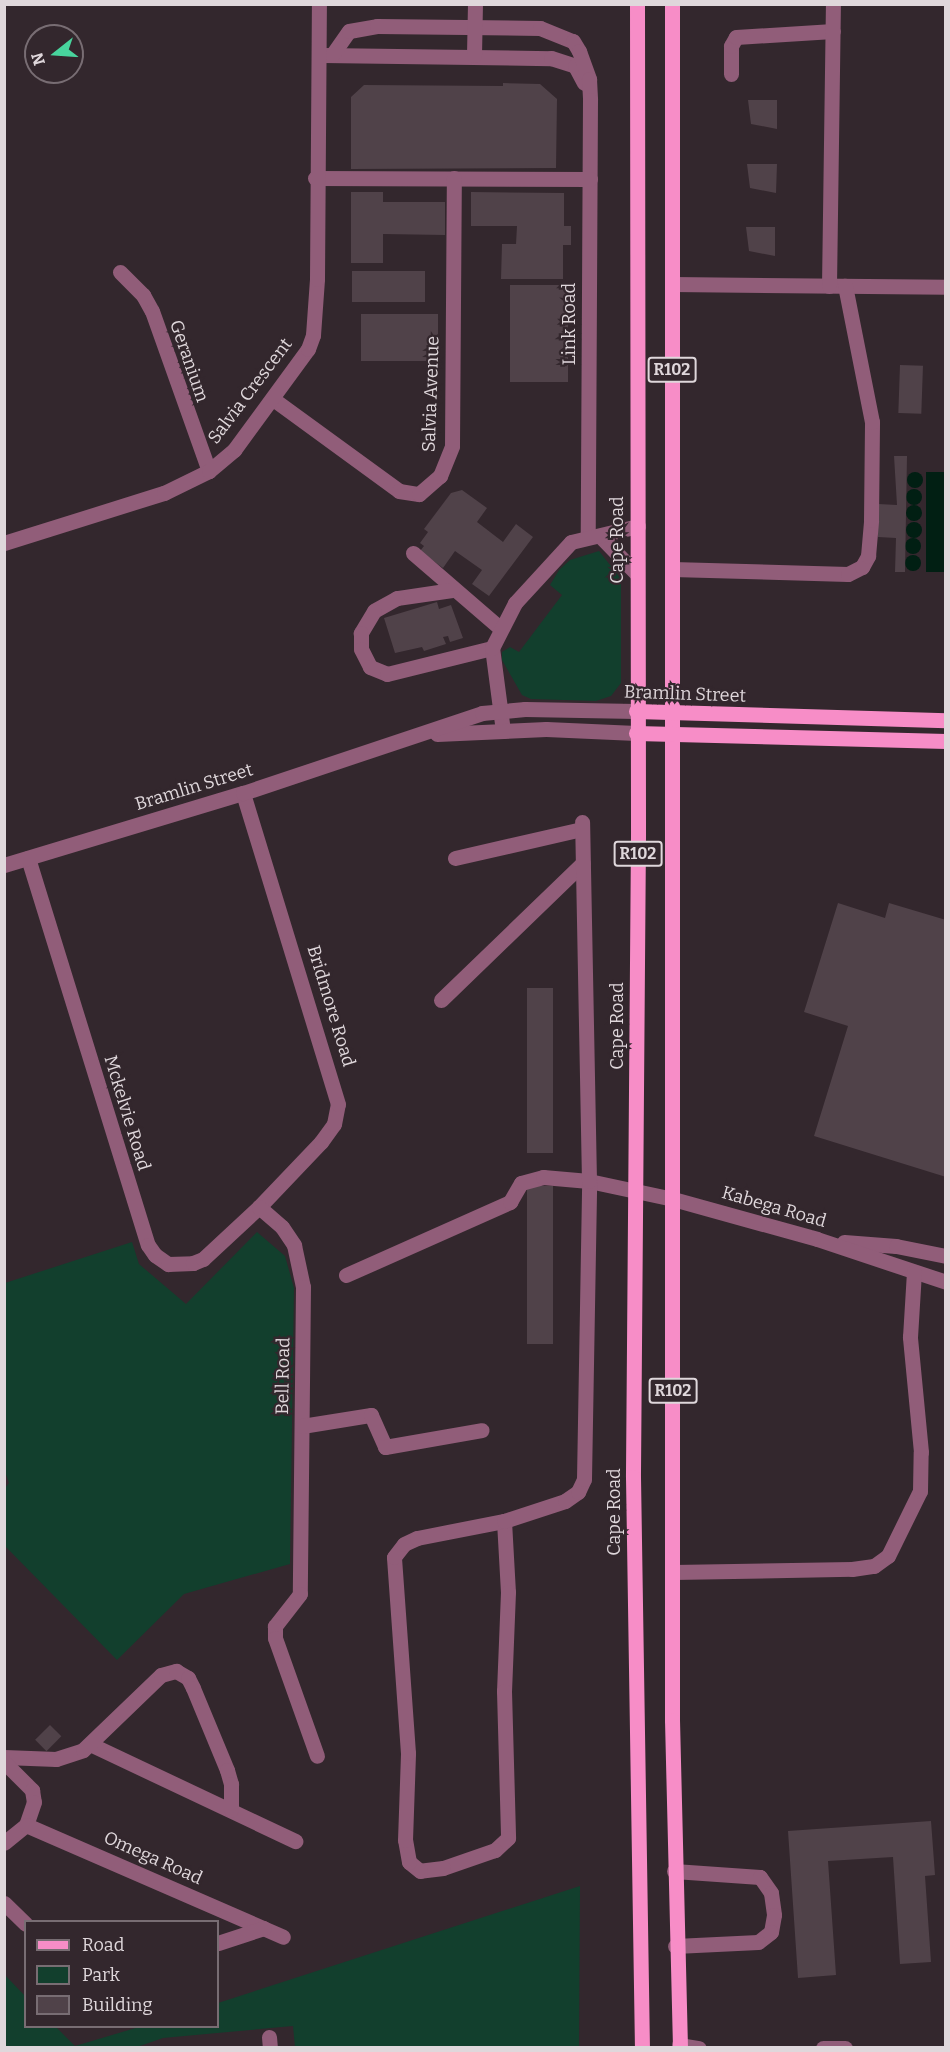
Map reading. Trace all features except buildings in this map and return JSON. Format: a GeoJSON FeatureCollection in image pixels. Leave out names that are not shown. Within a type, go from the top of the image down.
{"type":"FeatureCollection","features":[{"type":"Feature","properties":{"kind":"main road","name":"Cape Road"},"geometry":{"type":"LineString","coordinates":[[637,4],[638,526],[634,1719],[642,2048]]}},
{"type":"Feature","properties":{"kind":"main road","name":"R102"},"geometry":{"type":"LineString","coordinates":[[672,4],[674,1871],[680,2047]]}},
{"type":"Feature","properties":{"kind":"main road","name":"Bramlin Street"},"geometry":{"type":"LineString","coordinates":[[636,711],[673,714],[945,720]]}},
{"type":"Feature","properties":{"kind":"main road","name":"Bramlin Street"},"geometry":{"type":"LineString","coordinates":[[636,733],[945,741]]}},
{"type":"Feature","properties":{"kind":"street","name":"Salvia Crescent"},"geometry":{"type":"LineString","coordinates":[[4,543],[164,494],[208,471],[234,450],[298,365],[313,335],[317,279],[315,177],[325,55],[319,4]]}},
{"type":"Feature","properties":{"kind":"street"},"geometry":{"type":"LineString","coordinates":[[474,4],[474,55]]}},
{"type":"Feature","properties":{"kind":"street"},"geometry":{"type":"LineString","coordinates":[[829,286],[833,4]]}},
{"type":"Feature","properties":{"kind":"street","name":"Link Road"},"geometry":{"type":"LineString","coordinates":[[325,55],[343,36],[364,27],[540,28],[573,41],[589,79],[590,100],[594,535]]}},
{"type":"Feature","properties":{"kind":"street"},"geometry":{"type":"LineString","coordinates":[[731,74],[732,46],[736,37],[833,31]]}},
{"type":"Feature","properties":{"kind":"street","name":"Link Road"},"geometry":{"type":"LineString","coordinates":[[325,55],[474,55],[567,61],[578,71],[590,100]]}},
{"type":"Feature","properties":{"kind":"street"},"geometry":{"type":"LineString","coordinates":[[315,177],[590,179]]}},
{"type":"Feature","properties":{"kind":"street","name":"Salvia Avenue"},"geometry":{"type":"LineString","coordinates":[[273,399],[399,491],[419,494],[440,476],[452,446],[454,178]]}},
{"type":"Feature","properties":{"kind":"street","name":"Geranium"},"geometry":{"type":"LineString","coordinates":[[120,272],[143,295],[152,311],[208,471]]}},
{"type":"Feature","properties":{"kind":"street"},"geometry":{"type":"LineString","coordinates":[[672,284],[945,287]]}},
{"type":"Feature","properties":{"kind":"street"},"geometry":{"type":"LineString","coordinates":[[672,569],[848,574],[862,567],[868,556],[871,520],[872,422],[845,286]]}},
{"type":"Feature","properties":{"kind":"street"},"geometry":{"type":"LineString","coordinates":[[503,731],[492,648],[500,628],[515,603],[571,542],[638,526]]}},
{"type":"Feature","properties":{"kind":"street"},"geometry":{"type":"LineString","coordinates":[[594,535],[637,574]]}},
{"type":"Feature","properties":{"kind":"street"},"geometry":{"type":"LineString","coordinates":[[413,553],[452,590],[500,628]]}},
{"type":"Feature","properties":{"kind":"street"},"geometry":{"type":"LineString","coordinates":[[452,590],[397,598],[374,611],[361,633],[361,649],[370,667],[387,674],[492,648]]}},
{"type":"Feature","properties":{"kind":"street","name":"Bramlin Street"},"geometry":{"type":"LineString","coordinates":[[4,865],[243,793],[428,734],[459,720],[499,711],[636,711]]}},
{"type":"Feature","properties":{"kind":"street","name":"Bramlin Street"},"geometry":{"type":"LineString","coordinates":[[428,734],[503,731],[636,733]]}},
{"type":"Feature","properties":{"kind":"street","name":"Bridmore Road"},"geometry":{"type":"LineString","coordinates":[[243,793],[338,1104],[334,1124],[321,1142],[259,1207]]}},
{"type":"Feature","properties":{"kind":"street"},"geometry":{"type":"LineString","coordinates":[[455,858],[582,825],[589,1181],[584,1479],[578,1492],[565,1501],[504,1521],[417,1538],[404,1544],[394,1557],[408,1754],[405,1840],[409,1862],[420,1871],[443,1868],[495,1850],[508,1838],[504,1691],[508,1581],[504,1521]]}},
{"type":"Feature","properties":{"kind":"street","name":"Mckelvie Road"},"geometry":{"type":"LineString","coordinates":[[28,858],[140,1222],[155,1256],[176,1265],[203,1259],[259,1207]]}},
{"type":"Feature","properties":{"kind":"street"},"geometry":{"type":"LineString","coordinates":[[441,1000],[583,863]]}},
{"type":"Feature","properties":{"kind":"street","name":"Kabega Road"},"geometry":{"type":"LineString","coordinates":[[346,1275],[510,1202],[521,1183],[543,1177],[589,1181],[673,1199],[817,1239],[945,1282]]}},
{"type":"Feature","properties":{"kind":"street","name":"Bell Road"},"geometry":{"type":"LineString","coordinates":[[259,1207],[282,1227],[301,1264],[300,1594],[275,1626],[275,1638],[317,1756]]}},
{"type":"Feature","properties":{"kind":"street"},"geometry":{"type":"LineString","coordinates":[[817,1239],[896,1246],[945,1256]]}},
{"type":"Feature","properties":{"kind":"street"},"geometry":{"type":"LineString","coordinates":[[673,1572],[852,1569],[874,1566],[888,1556],[920,1491],[921,1452],[910,1337],[914,1272]]}},
{"type":"Feature","properties":{"kind":"street"},"geometry":{"type":"LineString","coordinates":[[302,1426],[371,1415],[385,1447],[482,1431]]}},
{"type":"Feature","properties":{"kind":"street"},"geometry":{"type":"LineString","coordinates":[[4,1759],[56,1759],[92,1744],[161,1675],[182,1673],[193,1688],[227,1770],[231,1784],[231,1810]]}},
{"type":"Feature","properties":{"kind":"street"},"geometry":{"type":"LineString","coordinates":[[92,1744],[295,1841]]}},
{"type":"Feature","properties":{"kind":"street"},"geometry":{"type":"LineString","coordinates":[[4,1759],[34,1796],[32,1817],[4,1843]]}},
{"type":"Feature","properties":{"kind":"street","name":"Omega Road"},"geometry":{"type":"LineString","coordinates":[[26,1825],[283,1937]]}},
{"type":"Feature","properties":{"kind":"street"},"geometry":{"type":"LineString","coordinates":[[674,1871],[760,1877],[771,1893],[774,1915],[771,1932],[758,1942],[675,1946]]}},
{"type":"Feature","properties":{"kind":"street"},"geometry":{"type":"LineString","coordinates":[[4,1903],[24,1922]]}},
{"type":"Feature","properties":{"kind":"street"},"geometry":{"type":"LineString","coordinates":[[219,1943],[264,1928]]}},
{"type":"Feature","properties":{"kind":"street"},"geometry":{"type":"LineString","coordinates":[[680,2047],[699,2048]]}},
{"type":"Feature","properties":{"kind":"street"},"geometry":{"type":"LineString","coordinates":[[823,2048],[845,2048]]}},
{"type":"Feature","properties":{"kind":"green space"},"geometry":{"type":"Polygon","coordinates":[[[599,551],[621,579],[621,683],[611,696],[596,701],[531,699],[522,695],[502,660],[502,652],[510,647],[519,652],[562,595],[550,585],[559,570],[570,560],[599,551]]]}},
{"type":"Feature","properties":{"kind":"green space"},"geometry":{"type":"Polygon","coordinates":[[[257,1232],[285,1256],[294,1288],[290,1564],[184,1594],[117,1660],[5,1546],[5,1488],[9,1483],[4,1469],[5,1283],[132,1242],[139,1264],[186,1304],[257,1232]]]}},
{"type":"Feature","properties":{"kind":"green space"},"geometry":{"type":"Polygon","coordinates":[[[580,1886],[579,2047],[295,2047],[293,2026],[163,2038],[137,2047],[5,2047],[5,1975],[24,1995],[24,2028],[57,2028],[75,2046],[136,2028],[219,2028],[219,2003],[580,1886]]]}},
{"type":"Feature","properties":{"kind":"shaded area"},"geometry":{"type":"Polygon","coordinates":[[[912,472],[918,472],[923,480],[921,486],[912,488],[907,483],[907,477],[912,472]]]}},
{"type":"Feature","properties":{"kind":"shaded area"},"geometry":{"type":"Polygon","coordinates":[[[926,472],[945,472],[945,572],[926,572],[926,472]]]}},
{"type":"Feature","properties":{"kind":"shaded area"},"geometry":{"type":"Polygon","coordinates":[[[911,489],[917,489],[922,497],[920,503],[911,505],[906,500],[906,494],[911,489]]]}},
{"type":"Feature","properties":{"kind":"shaded area"},"geometry":{"type":"Polygon","coordinates":[[[911,505],[917,505],[922,513],[920,519],[911,521],[906,516],[906,510],[911,505]]]}},
{"type":"Feature","properties":{"kind":"shaded area"},"geometry":{"type":"Polygon","coordinates":[[[911,522],[917,522],[922,530],[920,536],[911,538],[906,533],[906,527],[911,522]]]}},
{"type":"Feature","properties":{"kind":"shaded area"},"geometry":{"type":"Polygon","coordinates":[[[910,538],[916,538],[921,546],[919,552],[910,554],[905,549],[905,543],[910,538]]]}},
{"type":"Feature","properties":{"kind":"shaded area"},"geometry":{"type":"Polygon","coordinates":[[[910,555],[916,555],[921,563],[919,569],[910,571],[905,566],[905,560],[910,555]]]}}]}
